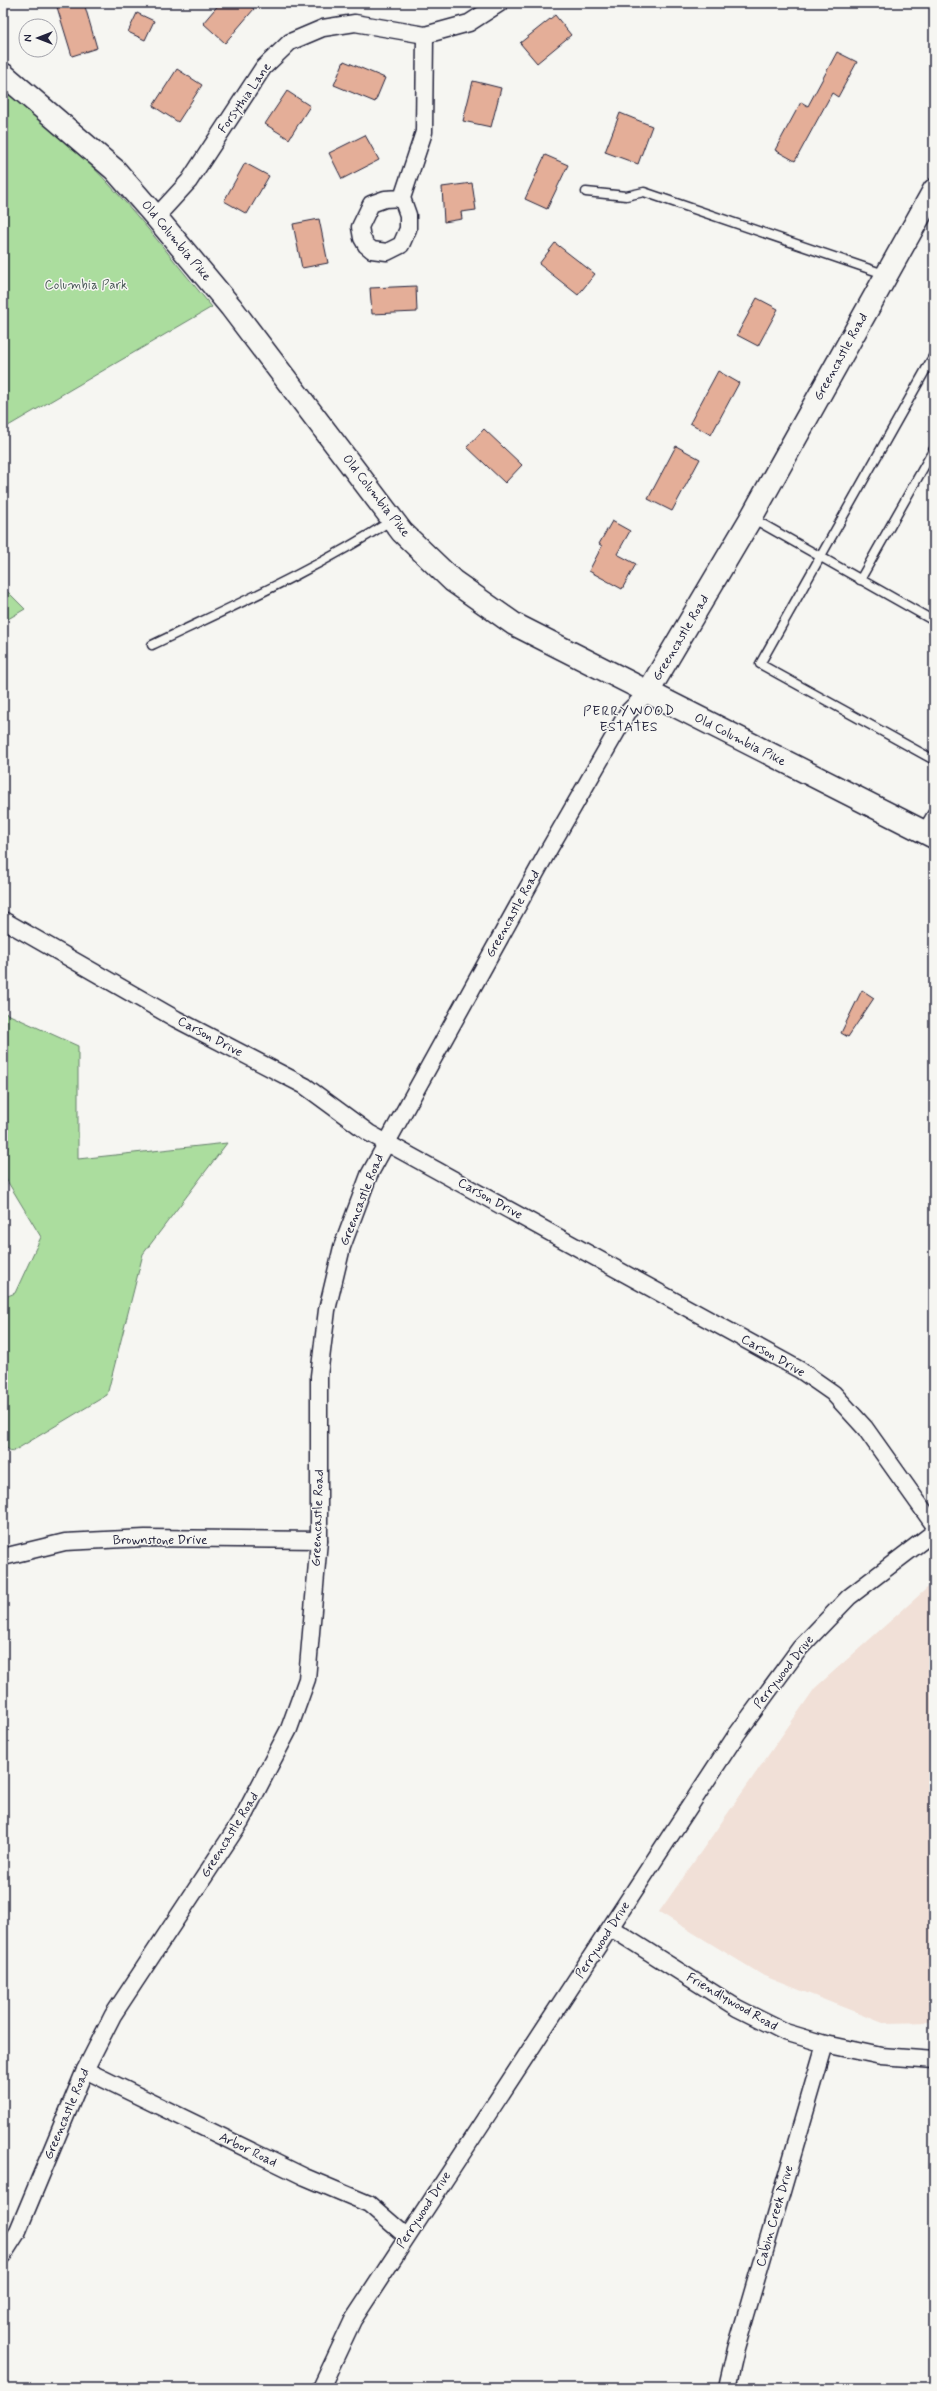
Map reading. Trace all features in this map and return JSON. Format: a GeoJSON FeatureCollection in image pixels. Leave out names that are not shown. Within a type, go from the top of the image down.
{"type":"FeatureCollection","features":[{"type":"Feature","properties":{"kind":"main road","name":"Old Columbia Pike"},"geometry":{"type":"LineString","coordinates":[[3,74],[115,170],[231,307],[402,532],[452,581],[514,624],[928,834]]}},
{"type":"Feature","properties":{"kind":"main road","name":"Greencastle Road"},"geometry":{"type":"LineString","coordinates":[[648,692],[751,518],[888,275],[934,190]]}},
{"type":"Feature","properties":{"kind":"street","name":"Forsythia Lane"},"geometry":{"type":"LineString","coordinates":[[156,217],[189,180],[264,68],[290,42],[323,28],[355,23],[425,35],[469,23],[500,3]]}},
{"type":"Feature","properties":{"kind":"street"},"geometry":{"type":"LineString","coordinates":[[402,198],[424,132],[425,35]]}},
{"type":"Feature","properties":{"kind":"street","name":"Greencastle Road"},"geometry":{"type":"LineString","coordinates":[[3,2255],[17,2233],[85,2070],[112,2015],[241,1821],[289,1729],[307,1679],[319,1540],[319,1376],[327,1310],[342,1247],[369,1175],[386,1142],[628,712],[648,692]]}},
{"type":"Feature","properties":{"kind":"street","name":"Carson Drive"},"geometry":{"type":"LineString","coordinates":[[3,920],[176,1019],[305,1086],[369,1133],[794,1366],[826,1388],[865,1428],[934,1525]]}},
{"type":"Feature","properties":{"kind":"street","name":"Perrywood Drive"},"geometry":{"type":"LineString","coordinates":[[321,2388],[353,2320],[406,2236],[611,1928],[737,1734],[800,1648],[849,1597],[934,1532]]}},
{"type":"Feature","properties":{"kind":"street","name":"Brownstone Drive"},"geometry":{"type":"LineString","coordinates":[[3,1557],[65,1542],[145,1538],[319,1540]]}},
{"type":"Feature","properties":{"kind":"street","name":"Friendlywood Road"},"geometry":{"type":"LineString","coordinates":[[611,1928],[737,2008],[785,2032],[825,2044],[880,2056],[934,2060]]}},
{"type":"Feature","properties":{"kind":"street","name":"Cabin Creek Drive"},"geometry":{"type":"LineString","coordinates":[[727,2388],[736,2349],[825,2044]]}},
{"type":"Feature","properties":{"kind":"street","name":"Arbor Road"},"geometry":{"type":"LineString","coordinates":[[85,2070],[305,2177],[369,2204],[406,2236]]}},
{"type":"Feature","properties":{"kind":"lane"},"geometry":{"type":"LineString","coordinates":[[586,192],[626,196],[644,192],[888,275]]}},
{"type":"Feature","properties":{"kind":"lane"},"geometry":{"type":"LineString","coordinates":[[934,355],[760,664],[934,760]]}},
{"type":"Feature","properties":{"kind":"lane"},"geometry":{"type":"LineString","coordinates":[[860,580],[934,449]]}},
{"type":"Feature","properties":{"kind":"lane"},"geometry":{"type":"LineString","coordinates":[[751,518],[934,621]]}},
{"type":"Feature","properties":{"kind":"lane"},"geometry":{"type":"LineString","coordinates":[[152,645],[267,589],[371,534],[393,519]]}},
{"type":"Feature","properties":{"kind":"lane"},"geometry":{"type":"LineString","coordinates":[[928,834],[934,810]]}},
{"type":"Feature","properties":{"kind":"shaded area"},"geometry":{"type":"Polygon","coordinates":[[[934,1582],[934,2022],[883,2023],[764,1976],[659,1912],[815,1688],[934,1582]]]}},
{"type":"Feature","properties":{"kind":"green space","name":"Columbia Park"},"geometry":{"type":"Polygon","coordinates":[[[3,91],[34,113],[89,163],[140,220],[212,307],[3,429],[3,91]]]}},
{"type":"Feature","properties":{"kind":"green space"},"geometry":{"type":"Polygon","coordinates":[[[3,587],[25,609],[3,622],[3,587]]]}},
{"type":"Feature","properties":{"kind":"green space"},"geometry":{"type":"Polygon","coordinates":[[[3,1012],[78,1046],[78,1159],[227,1143],[143,1254],[107,1395],[12,1452],[3,1445],[3,1298],[15,1293],[41,1237],[3,1174],[3,1012]]]}},
{"type":"Feature","properties":{"kind":"building"},"geometry":{"type":"Polygon","coordinates":[[[70,3],[84,3],[97,48],[72,56],[57,7],[70,3]]]}},
{"type":"Feature","properties":{"kind":"building"},"geometry":{"type":"Polygon","coordinates":[[[220,3],[247,3],[254,9],[225,43],[203,23],[220,3]]]}},
{"type":"Feature","properties":{"kind":"building"},"geometry":{"type":"Polygon","coordinates":[[[137,13],[154,21],[145,40],[128,32],[137,13]]]}},
{"type":"Feature","properties":{"kind":"building"},"geometry":{"type":"Polygon","coordinates":[[[555,15],[571,35],[537,63],[520,43],[555,15]]]}},
{"type":"Feature","properties":{"kind":"building"},"geometry":{"type":"Polygon","coordinates":[[[837,52],[857,62],[838,97],[832,93],[795,161],[775,150],[801,102],[808,106],[837,52]]]}},
{"type":"Feature","properties":{"kind":"building"},"geometry":{"type":"Polygon","coordinates":[[[344,61],[385,78],[375,102],[334,85],[344,61]]]}},
{"type":"Feature","properties":{"kind":"building"},"geometry":{"type":"Polygon","coordinates":[[[177,69],[202,85],[178,122],[153,106],[177,69]]]}},
{"type":"Feature","properties":{"kind":"building"},"geometry":{"type":"Polygon","coordinates":[[[473,81],[501,88],[491,127],[463,121],[473,81]]]}},
{"type":"Feature","properties":{"kind":"building"},"geometry":{"type":"Polygon","coordinates":[[[287,91],[310,106],[289,139],[265,124],[287,91]]]}},
{"type":"Feature","properties":{"kind":"building"},"geometry":{"type":"Polygon","coordinates":[[[620,113],[652,126],[638,164],[605,152],[620,113]]]}},
{"type":"Feature","properties":{"kind":"building"},"geometry":{"type":"Polygon","coordinates":[[[365,135],[379,160],[342,179],[329,153],[365,135]]]}},
{"type":"Feature","properties":{"kind":"building"},"geometry":{"type":"Polygon","coordinates":[[[545,155],[568,165],[547,209],[525,199],[545,155]]]}},
{"type":"Feature","properties":{"kind":"building"},"geometry":{"type":"Polygon","coordinates":[[[245,163],[269,176],[247,214],[224,201],[245,163]]]}},
{"type":"Feature","properties":{"kind":"building"},"geometry":{"type":"Polygon","coordinates":[[[472,183],[476,210],[461,212],[462,219],[444,222],[442,187],[472,183]]]}},
{"type":"Feature","properties":{"kind":"building"},"geometry":{"type":"Polygon","coordinates":[[[319,219],[328,263],[302,268],[293,224],[319,219]]]}},
{"type":"Feature","properties":{"kind":"building"},"geometry":{"type":"Polygon","coordinates":[[[555,243],[595,274],[578,295],[539,264],[555,243]]]}},
{"type":"Feature","properties":{"kind":"building"},"geometry":{"type":"Polygon","coordinates":[[[416,286],[417,312],[372,314],[370,288],[416,286]]]}},
{"type":"Feature","properties":{"kind":"building"},"geometry":{"type":"Polygon","coordinates":[[[757,298],[778,309],[758,346],[737,335],[757,298]]]}},
{"type":"Feature","properties":{"kind":"building"},"geometry":{"type":"Polygon","coordinates":[[[718,371],[739,383],[711,435],[690,423],[718,371]]]}},
{"type":"Feature","properties":{"kind":"building"},"geometry":{"type":"Polygon","coordinates":[[[484,429],[522,465],[505,483],[467,447],[484,429]]]}},
{"type":"Feature","properties":{"kind":"building"},"geometry":{"type":"Polygon","coordinates":[[[676,446],[700,459],[672,511],[648,499],[676,446]]]}},
{"type":"Feature","properties":{"kind":"building"},"geometry":{"type":"Polygon","coordinates":[[[612,521],[630,531],[617,554],[636,564],[622,589],[589,571],[602,546],[599,544],[612,521]]]}},
{"type":"Feature","properties":{"kind":"building"},"geometry":{"type":"Polygon","coordinates":[[[862,990],[874,998],[848,1037],[841,1033],[862,990]]]}},
{"type":"Feature","properties":{"kind":"district","name":"PERRYWOOD ESTATES"},"geometry":{"type":"Point","coordinates":[629,720]}}]}
